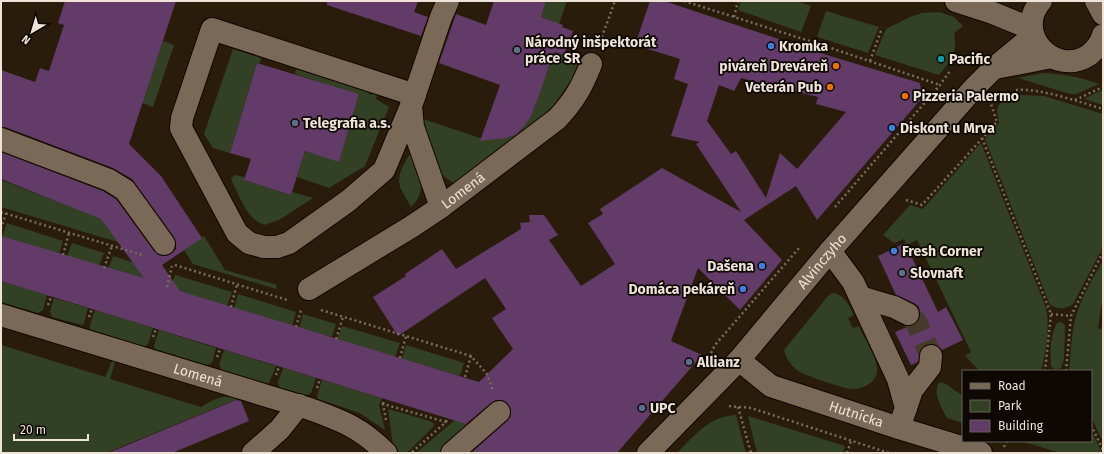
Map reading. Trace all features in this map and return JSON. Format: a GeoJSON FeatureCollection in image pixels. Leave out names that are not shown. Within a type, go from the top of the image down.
{"type":"FeatureCollection","features":[{"type":"Feature","properties":{"kind":"street"},"geometry":{"type":"LineString","coordinates":[[413,100],[212,29],[182,118],[181,128],[237,232],[249,243],[264,247],[277,247],[289,243],[348,201],[384,170],[413,100],[441,17],[448,1]]}},
{"type":"Feature","properties":{"kind":"street"},"geometry":{"type":"LineString","coordinates":[[956,1],[1000,16],[1035,20],[1041,50],[1052,57],[1061,60],[1080,60],[1099,46]]}},
{"type":"Feature","properties":{"kind":"street","name":"Alvinczyho"},"geometry":{"type":"LineString","coordinates":[[648,453],[739,360],[830,251],[1035,20]]}},
{"type":"Feature","properties":{"kind":"street"},"geometry":{"type":"LineString","coordinates":[[994,68],[1052,57]]}},
{"type":"Feature","properties":{"kind":"street","name":"Lomená"},"geometry":{"type":"LineString","coordinates":[[309,301],[441,207],[557,119],[571,103],[583,84],[592,64]]}},
{"type":"Feature","properties":{"kind":"street"},"geometry":{"type":"LineString","coordinates":[[413,100],[413,127],[441,207]]}},
{"type":"Feature","properties":{"kind":"street"},"geometry":{"type":"LineString","coordinates":[[1,139],[110,180],[125,190],[164,257]]}},
{"type":"Feature","properties":{"kind":"street"},"geometry":{"type":"LineString","coordinates":[[830,251],[848,274],[860,297],[898,379],[906,408]]}},
{"type":"Feature","properties":{"kind":"street"},"geometry":{"type":"LineString","coordinates":[[860,297],[894,307],[908,314]]}},
{"type":"Feature","properties":{"kind":"street","name":"Lomená"},"geometry":{"type":"LineString","coordinates":[[1,315],[299,405],[351,425],[386,453]]}},
{"type":"Feature","properties":{"kind":"street"},"geometry":{"type":"LineString","coordinates":[[899,428],[912,390],[930,367],[931,356]]}},
{"type":"Feature","properties":{"kind":"street","name":"Hutnícka"},"geometry":{"type":"LineString","coordinates":[[739,360],[771,386],[981,453]]}},
{"type":"Feature","properties":{"kind":"street"},"geometry":{"type":"LineString","coordinates":[[253,453],[280,429],[299,405]]}},
{"type":"Feature","properties":{"kind":"street"},"geometry":{"type":"LineString","coordinates":[[452,453],[499,412]]}},
{"type":"Feature","properties":{"kind":"path"},"geometry":{"type":"LineString","coordinates":[[592,64],[615,1]]}},
{"type":"Feature","properties":{"kind":"path"},"geometry":{"type":"LineString","coordinates":[[684,1],[940,85]]}},
{"type":"Feature","properties":{"kind":"path"},"geometry":{"type":"LineString","coordinates":[[734,17],[738,1]]}},
{"type":"Feature","properties":{"kind":"path"},"geometry":{"type":"LineString","coordinates":[[870,61],[882,28]]}},
{"type":"Feature","properties":{"kind":"path"},"geometry":{"type":"LineString","coordinates":[[1074,100],[1103,87]]}},
{"type":"Feature","properties":{"kind":"path"},"geometry":{"type":"LineString","coordinates":[[1015,90],[1028,89],[1074,100],[1103,109]]}},
{"type":"Feature","properties":{"kind":"path"},"geometry":{"type":"LineString","coordinates":[[904,200],[922,205],[997,122],[990,103],[994,100]]}},
{"type":"Feature","properties":{"kind":"path"},"geometry":{"type":"LineString","coordinates":[[982,138],[1051,314],[1046,370]]}},
{"type":"Feature","properties":{"kind":"path"},"geometry":{"type":"LineString","coordinates":[[1,212],[112,246],[164,257],[237,284],[288,300]]}},
{"type":"Feature","properties":{"kind":"path"},"geometry":{"type":"LineString","coordinates":[[1,229],[6,213]]}},
{"type":"Feature","properties":{"kind":"path"},"geometry":{"type":"LineString","coordinates":[[63,255],[69,233]]}},
{"type":"Feature","properties":{"kind":"path"},"geometry":{"type":"LineString","coordinates":[[104,268],[112,246]]}},
{"type":"Feature","properties":{"kind":"path"},"geometry":{"type":"LineString","coordinates":[[1066,370],[1072,316],[1103,252]]}},
{"type":"Feature","properties":{"kind":"path"},"geometry":{"type":"LineString","coordinates":[[164,257],[167,287]]}},
{"type":"Feature","properties":{"kind":"path"},"geometry":{"type":"LineString","coordinates":[[231,307],[237,284]]}},
{"type":"Feature","properties":{"kind":"path"},"geometry":{"type":"LineString","coordinates":[[49,305],[51,297]]}},
{"type":"Feature","properties":{"kind":"path"},"geometry":{"type":"LineString","coordinates":[[296,327],[309,301],[343,317],[471,356],[487,374],[490,381]]}},
{"type":"Feature","properties":{"kind":"path"},"geometry":{"type":"LineString","coordinates":[[89,317],[92,309]]}},
{"type":"Feature","properties":{"kind":"path"},"geometry":{"type":"LineString","coordinates":[[1051,314],[1072,316]]}},
{"type":"Feature","properties":{"kind":"path"},"geometry":{"type":"LineString","coordinates":[[336,338],[343,317]]}},
{"type":"Feature","properties":{"kind":"path"},"geometry":{"type":"LineString","coordinates":[[153,339],[156,329]]}},
{"type":"Feature","properties":{"kind":"path"},"geometry":{"type":"LineString","coordinates":[[400,358],[406,336]]}},
{"type":"Feature","properties":{"kind":"path"},"geometry":{"type":"LineString","coordinates":[[217,357],[220,349]]}},
{"type":"Feature","properties":{"kind":"path"},"geometry":{"type":"LineString","coordinates":[[465,377],[471,356]]}},
{"type":"Feature","properties":{"kind":"path"},"geometry":{"type":"LineString","coordinates":[[384,399],[383,404],[387,425]]}},
{"type":"Feature","properties":{"kind":"path"},"geometry":{"type":"LineString","coordinates":[[383,404],[446,422]]}},
{"type":"Feature","properties":{"kind":"path"},"geometry":{"type":"LineString","coordinates":[[724,408],[730,406],[751,408],[889,453]]}},
{"type":"Feature","properties":{"kind":"path"},"geometry":{"type":"LineString","coordinates":[[738,407],[751,453]]}},
{"type":"Feature","properties":{"kind":"path"},"geometry":{"type":"LineString","coordinates":[[411,453],[446,422],[447,418]]}},
{"type":"Feature","properties":{"kind":"path"},"geometry":{"type":"LineString","coordinates":[[1092,427],[1103,450]]}},
{"type":"Feature","properties":{"kind":"path"},"geometry":{"type":"LineString","coordinates":[[847,453],[851,441]]}},
{"type":"Feature","properties":{"kind":"green space"},"geometry":{"type":"Polygon","coordinates":[[[546,1],[567,1],[559,24],[541,17],[546,1]]]}},
{"type":"Feature","properties":{"kind":"green space"},"geometry":{"type":"Polygon","coordinates":[[[741,1],[797,1],[811,6],[801,32],[738,10],[741,1]]]}},
{"type":"Feature","properties":{"kind":"green space"},"geometry":{"type":"Polygon","coordinates":[[[826,11],[879,27],[868,53],[817,37],[826,11]]]}},
{"type":"Feature","properties":{"kind":"green space"},"geometry":{"type":"Polygon","coordinates":[[[939,12],[954,17],[963,26],[954,33],[954,51],[950,61],[939,75],[875,55],[886,29],[910,17],[922,13],[939,12]]]}},
{"type":"Feature","properties":{"kind":"green space"},"geometry":{"type":"Polygon","coordinates":[[[163,41],[174,45],[153,107],[142,103],[163,41]]]}},
{"type":"Feature","properties":{"kind":"green space"},"geometry":{"type":"Polygon","coordinates":[[[233,49],[261,58],[260,63],[257,63],[230,153],[213,148],[204,134],[233,49]]]}},
{"type":"Feature","properties":{"kind":"green space"},"geometry":{"type":"Polygon","coordinates":[[[554,52],[579,60],[573,77],[554,105],[541,118],[458,183],[450,181],[438,169],[434,161],[420,118],[480,138],[493,139],[517,134],[531,116],[554,52]]]}},
{"type":"Feature","properties":{"kind":"green space"},"geometry":{"type":"Polygon","coordinates":[[[296,69],[368,92],[370,95],[374,93],[377,95],[376,99],[389,107],[365,166],[329,188],[297,177],[305,151],[339,161],[359,95],[295,74],[296,69]]]}},
{"type":"Feature","properties":{"kind":"green space"},"geometry":{"type":"Polygon","coordinates":[[[1043,73],[1071,76],[1099,84],[1076,94],[1070,94],[1018,78],[1043,73]]]}},
{"type":"Feature","properties":{"kind":"green space"},"geometry":{"type":"Polygon","coordinates":[[[1103,91],[1103,105],[1084,99],[1103,91]]]}},
{"type":"Feature","properties":{"kind":"green space"},"geometry":{"type":"Polygon","coordinates":[[[1020,95],[1044,96],[1103,114],[1103,247],[1073,304],[1064,308],[1050,305],[985,139],[999,123],[997,109],[1000,103],[1020,95]]]}},
{"type":"Feature","properties":{"kind":"green space"},"geometry":{"type":"Polygon","coordinates":[[[981,143],[1046,308],[1048,324],[1047,340],[1041,370],[979,370],[965,356],[971,352],[917,240],[907,245],[904,239],[894,243],[883,235],[910,205],[923,209],[981,143]]]}},
{"type":"Feature","properties":{"kind":"green space"},"geometry":{"type":"Polygon","coordinates":[[[413,150],[420,172],[421,187],[420,194],[411,207],[401,190],[399,177],[402,167],[413,150]]]}},
{"type":"Feature","properties":{"kind":"green space"},"geometry":{"type":"Polygon","coordinates":[[[235,175],[245,177],[244,180],[291,195],[292,192],[313,198],[279,220],[264,225],[253,218],[244,206],[231,178],[235,175]]]}},
{"type":"Feature","properties":{"kind":"green space"},"geometry":{"type":"Polygon","coordinates":[[[1,180],[101,218],[151,252],[1,207],[1,180]]]}},
{"type":"Feature","properties":{"kind":"green space"},"geometry":{"type":"Polygon","coordinates":[[[7,223],[63,241],[59,254],[2,237],[7,223]]]}},
{"type":"Feature","properties":{"kind":"green space"},"geometry":{"type":"Polygon","coordinates":[[[204,236],[225,270],[277,285],[276,289],[193,264],[184,250],[204,236]]]}},
{"type":"Feature","properties":{"kind":"green space"},"geometry":{"type":"Polygon","coordinates":[[[72,243],[104,253],[99,266],[67,256],[72,243]]]}},
{"type":"Feature","properties":{"kind":"green space"},"geometry":{"type":"Polygon","coordinates":[[[113,256],[167,273],[163,286],[108,269],[113,256]]]}},
{"type":"Feature","properties":{"kind":"green space"},"geometry":{"type":"Polygon","coordinates":[[[1103,260],[1103,295],[1098,328],[1103,330],[1103,442],[1092,419],[1092,370],[1069,370],[1072,334],[1079,306],[1103,260]]]}},
{"type":"Feature","properties":{"kind":"green space"},"geometry":{"type":"Polygon","coordinates":[[[175,275],[232,292],[227,306],[170,288],[175,275]]]}},
{"type":"Feature","properties":{"kind":"green space"},"geometry":{"type":"Polygon","coordinates":[[[1,281],[47,295],[43,310],[38,313],[1,302],[1,281]]]}},
{"type":"Feature","properties":{"kind":"green space"},"geometry":{"type":"Polygon","coordinates":[[[832,293],[843,298],[848,304],[854,315],[848,318],[853,328],[859,326],[876,364],[877,373],[875,377],[870,383],[862,388],[852,389],[804,374],[792,365],[784,350],[832,293]]]}},
{"type":"Feature","properties":{"kind":"green space"},"geometry":{"type":"Polygon","coordinates":[[[238,294],[296,312],[292,326],[234,308],[238,294]]]}},
{"type":"Feature","properties":{"kind":"green space"},"geometry":{"type":"Polygon","coordinates":[[[54,298],[88,308],[84,323],[82,325],[52,317],[50,312],[54,298]]]}},
{"type":"Feature","properties":{"kind":"green space"},"geometry":{"type":"Polygon","coordinates":[[[95,310],[153,328],[148,344],[142,346],[90,329],[95,310]]]}},
{"type":"Feature","properties":{"kind":"green space"},"geometry":{"type":"Polygon","coordinates":[[[303,314],[336,324],[332,337],[299,328],[303,314]]]}},
{"type":"Feature","properties":{"kind":"green space"},"geometry":{"type":"Polygon","coordinates":[[[1060,322],[1065,326],[1064,359],[1061,368],[1056,369],[1051,366],[1051,344],[1057,323],[1060,322]]]}},
{"type":"Feature","properties":{"kind":"green space"},"geometry":{"type":"Polygon","coordinates":[[[342,326],[400,343],[395,357],[337,339],[342,326]]]}},
{"type":"Feature","properties":{"kind":"green space"},"geometry":{"type":"Polygon","coordinates":[[[159,330],[216,348],[212,363],[207,365],[155,349],[154,346],[159,330]]]}},
{"type":"Feature","properties":{"kind":"green space"},"geometry":{"type":"Polygon","coordinates":[[[1,345],[105,377],[113,359],[116,359],[110,379],[201,407],[211,401],[224,397],[229,396],[240,398],[106,453],[1,453],[1,345]]]}},
{"type":"Feature","properties":{"kind":"green space"},"geometry":{"type":"Polygon","coordinates":[[[406,345],[464,363],[460,376],[402,359],[406,345]]]}},
{"type":"Feature","properties":{"kind":"green space"},"geometry":{"type":"Polygon","coordinates":[[[224,350],[276,366],[269,383],[222,370],[219,365],[224,350]]]}},
{"type":"Feature","properties":{"kind":"green space"},"geometry":{"type":"Polygon","coordinates":[[[283,368],[316,378],[311,393],[306,395],[281,388],[278,382],[283,368]]]}},
{"type":"Feature","properties":{"kind":"green space"},"geometry":{"type":"Polygon","coordinates":[[[322,380],[382,398],[379,405],[385,430],[363,415],[318,399],[317,396],[322,380]]]}},
{"type":"Feature","properties":{"kind":"green space"},"geometry":{"type":"Polygon","coordinates":[[[940,382],[946,384],[962,395],[962,423],[947,418],[938,400],[938,386],[940,382]]]}},
{"type":"Feature","properties":{"kind":"green space"},"geometry":{"type":"Polygon","coordinates":[[[484,384],[486,385],[474,424],[443,453],[416,453],[455,420],[472,425],[484,384]]]}},
{"type":"Feature","properties":{"kind":"green space"},"geometry":{"type":"Polygon","coordinates":[[[388,409],[430,421],[434,424],[433,427],[407,453],[400,453],[393,445],[388,409]]]}},
{"type":"Feature","properties":{"kind":"green space"},"geometry":{"type":"Polygon","coordinates":[[[736,415],[746,453],[677,453],[697,433],[710,423],[726,416],[736,415]]]}},
{"type":"Feature","properties":{"kind":"green space"},"geometry":{"type":"Polygon","coordinates":[[[748,416],[845,446],[843,453],[757,453],[748,416]]]}},
{"type":"Feature","properties":{"kind":"green space"},"geometry":{"type":"Polygon","coordinates":[[[1092,432],[1102,453],[1060,453],[1024,442],[1092,442],[1092,432]]]}},
{"type":"Feature","properties":{"kind":"building"},"geometry":{"type":"Polygon","coordinates":[[[65,1],[176,1],[129,144],[161,176],[202,238],[162,265],[180,291],[479,382],[513,349],[492,318],[506,309],[485,278],[398,336],[373,297],[406,276],[405,274],[442,249],[456,269],[521,229],[520,223],[530,222],[529,215],[544,215],[558,235],[549,240],[581,286],[615,264],[588,223],[603,214],[600,209],[662,168],[741,212],[696,144],[700,142],[671,136],[688,84],[674,79],[680,59],[635,45],[650,1],[664,1],[830,56],[920,83],[922,98],[817,220],[796,186],[744,220],[782,260],[740,310],[698,268],[671,341],[702,355],[617,453],[471,453],[511,416],[511,410],[508,404],[503,400],[496,400],[491,403],[466,424],[1,281],[1,236],[144,278],[101,219],[1,179],[1,152],[103,191],[116,199],[154,251],[159,255],[165,256],[171,254],[176,249],[174,237],[132,179],[113,168],[5,127],[1,127],[1,70],[35,82],[40,68],[49,71],[64,25],[58,23],[65,1]],[[741,78],[734,91],[719,85],[707,121],[731,154],[736,151],[766,198],[780,153],[797,169],[846,112],[816,104],[818,97],[741,78]]]}},
{"type":"Feature","properties":{"kind":"building"},"geometry":{"type":"Polygon","coordinates":[[[327,1],[418,1],[414,12],[428,17],[421,36],[327,5],[327,1]]]}},
{"type":"Feature","properties":{"kind":"building"},"geometry":{"type":"Polygon","coordinates":[[[494,1],[546,1],[541,17],[563,25],[562,27],[573,31],[564,55],[554,52],[531,116],[526,124],[517,134],[506,138],[480,141],[500,85],[439,63],[456,14],[486,25],[494,1]]]}},
{"type":"Feature","properties":{"kind":"building","name":"Telegrafia a.s."},"geometry":{"type":"Polygon","coordinates":[[[257,63],[359,94],[339,162],[305,151],[291,195],[244,180],[251,159],[230,153],[257,63]]]}},
{"type":"Feature","properties":{"kind":"building"},"geometry":{"type":"Polygon","coordinates":[[[905,243],[938,312],[946,307],[963,340],[942,350],[933,344],[925,345],[921,349],[918,362],[911,365],[895,332],[915,324],[919,319],[919,307],[914,303],[896,295],[878,256],[905,243]]]}},
{"type":"Feature","properties":{"kind":"building"},"geometry":{"type":"Polygon","coordinates":[[[236,400],[241,401],[249,421],[172,453],[108,453],[236,400]]]}},
{"type":"Feature","properties":{"kind":"tunnel"},"geometry":{"type":"LineString","coordinates":[[908,314],[916,322],[931,356]]}},
{"type":"Feature","properties":{"kind":"place","name":"Kromka"},"geometry":{"type":"Point","coordinates":[771,46]}},
{"type":"Feature","properties":{"kind":"place","name":"Národný inšpektorát práce SR"},"geometry":{"type":"Point","coordinates":[517,50]}},
{"type":"Feature","properties":{"kind":"place","name":"Pacific"},"geometry":{"type":"Point","coordinates":[941,59]}},
{"type":"Feature","properties":{"kind":"place","name":"piváreň Dreváreň"},"geometry":{"type":"Point","coordinates":[836,66]}},
{"type":"Feature","properties":{"kind":"place","name":"Veterán Pub"},"geometry":{"type":"Point","coordinates":[830,87]}},
{"type":"Feature","properties":{"kind":"place","name":"Pizzeria Palermo"},"geometry":{"type":"Point","coordinates":[905,96]}},
{"type":"Feature","properties":{"kind":"place","name":"Telegrafia a.s."},"geometry":{"type":"Point","coordinates":[295,123]}},
{"type":"Feature","properties":{"kind":"place","name":"Diskont u Mrva"},"geometry":{"type":"Point","coordinates":[892,128]}},
{"type":"Feature","properties":{"kind":"place","name":"Fresh Corner"},"geometry":{"type":"Point","coordinates":[894,251]}},
{"type":"Feature","properties":{"kind":"place","name":"Dašena"},"geometry":{"type":"Point","coordinates":[762,266]}},
{"type":"Feature","properties":{"kind":"place","name":"Slovnaft"},"geometry":{"type":"Point","coordinates":[902,273]}},
{"type":"Feature","properties":{"kind":"place","name":"Domáca pekáreň"},"geometry":{"type":"Point","coordinates":[743,289]}},
{"type":"Feature","properties":{"kind":"place","name":"Allianz"},"geometry":{"type":"Point","coordinates":[689,362]}},
{"type":"Feature","properties":{"kind":"place","name":"UPC"},"geometry":{"type":"Point","coordinates":[642,408]}}]}
